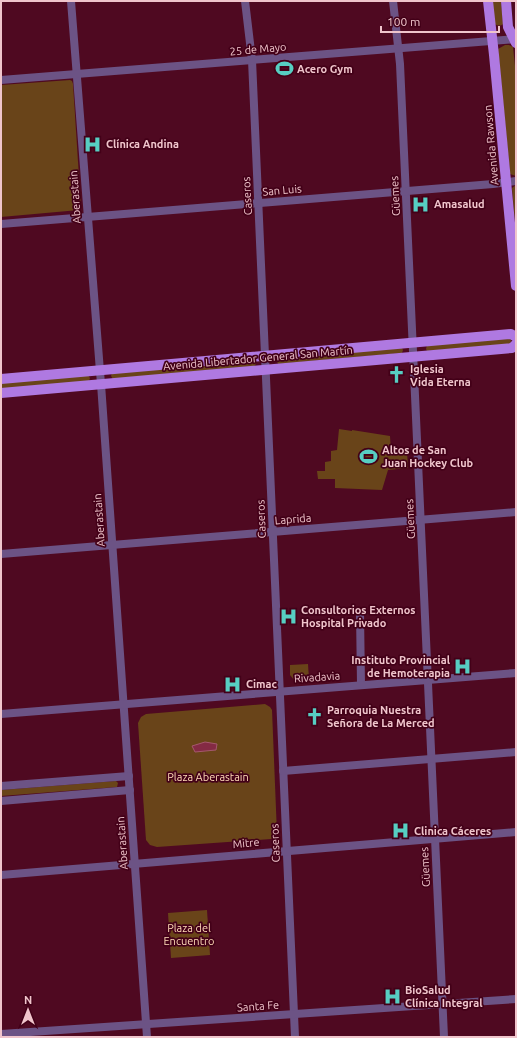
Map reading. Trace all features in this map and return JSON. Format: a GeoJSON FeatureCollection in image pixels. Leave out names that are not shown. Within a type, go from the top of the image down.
{"type":"FeatureCollection","features":[{"type":"Feature","properties":{"kind":"main road","name":"Avenida Rawson"},"geometry":{"type":"LineString","coordinates":[[488,1],[511,181],[516,286]]}},
{"type":"Feature","properties":{"kind":"main road"},"geometry":{"type":"LineString","coordinates":[[506,1],[508,26],[515,40]]}},
{"type":"Feature","properties":{"kind":"main road","name":"Avenida Libertador General San Martín"},"geometry":{"type":"LineString","coordinates":[[1,378],[511,334],[516,337]]}},
{"type":"Feature","properties":{"kind":"main road","name":"Avenida Libertador General San Martín"},"geometry":{"type":"LineString","coordinates":[[1,393],[512,348],[516,344]]}},
{"type":"Feature","properties":{"kind":"street","name":"Aberastain"},"geometry":{"type":"LineString","coordinates":[[72,1],[100,370],[147,1037]]}},
{"type":"Feature","properties":{"kind":"street","name":"Caseros"},"geometry":{"type":"LineString","coordinates":[[245,1],[252,60],[259,203],[295,1037]]}},
{"type":"Feature","properties":{"kind":"street","name":"Güemes"},"geometry":{"type":"LineString","coordinates":[[393,1],[400,64],[444,1037]]}},
{"type":"Feature","properties":{"kind":"street","name":"25 de Mayo"},"geometry":{"type":"LineString","coordinates":[[1,80],[515,40]]}},
{"type":"Feature","properties":{"kind":"street","name":"San Luis"},"geometry":{"type":"LineString","coordinates":[[1,224],[511,181]]}},
{"type":"Feature","properties":{"kind":"street","name":"Laprida"},"geometry":{"type":"LineString","coordinates":[[1,554],[516,512]]}},
{"type":"Feature","properties":{"kind":"street"},"geometry":{"type":"LineString","coordinates":[[360,612],[361,685]]}},
{"type":"Feature","properties":{"kind":"street","name":"Rivadavia"},"geometry":{"type":"LineString","coordinates":[[1,714],[516,673]]}},
{"type":"Feature","properties":{"kind":"street"},"geometry":{"type":"LineString","coordinates":[[283,771],[516,752]]}},
{"type":"Feature","properties":{"kind":"street"},"geometry":{"type":"LineString","coordinates":[[1,786],[128,776]]}},
{"type":"Feature","properties":{"kind":"street"},"geometry":{"type":"LineString","coordinates":[[1,801],[130,790]]}},
{"type":"Feature","properties":{"kind":"street","name":"Mitre"},"geometry":{"type":"LineString","coordinates":[[1,874],[516,832]]}},
{"type":"Feature","properties":{"kind":"street","name":"Santa Fe"},"geometry":{"type":"LineString","coordinates":[[1,1034],[516,999]]}},
{"type":"Feature","properties":{"kind":"green space"},"geometry":{"type":"Polygon","coordinates":[[[492,1],[501,1],[503,24],[501,25],[495,24],[492,1]]]}},
{"type":"Feature","properties":{"kind":"green space"},"geometry":{"type":"Polygon","coordinates":[[[505,45],[513,47],[516,75],[516,176],[510,174],[498,49],[505,45]]]}},
{"type":"Feature","properties":{"kind":"green space"},"geometry":{"type":"Polygon","coordinates":[[[70,80],[73,84],[81,208],[79,210],[1,217],[1,85],[70,80]]]}},
{"type":"Feature","properties":{"kind":"green space"},"geometry":{"type":"Polygon","coordinates":[[[516,185],[516,233],[512,188],[516,185]]]}},
{"type":"Feature","properties":{"kind":"green space"},"geometry":{"type":"Polygon","coordinates":[[[510,338],[510,344],[427,351],[426,349],[427,345],[510,338]]]}},
{"type":"Feature","properties":{"kind":"green space"},"geometry":{"type":"Polygon","coordinates":[[[402,348],[402,353],[278,364],[277,361],[278,358],[402,348]]]}},
{"type":"Feature","properties":{"kind":"green space"},"geometry":{"type":"Polygon","coordinates":[[[254,361],[256,363],[255,366],[113,379],[111,376],[112,373],[254,361]]]}},
{"type":"Feature","properties":{"kind":"green space"},"geometry":{"type":"Polygon","coordinates":[[[88,375],[90,378],[89,381],[1,389],[1,383],[88,375]]]}},
{"type":"Feature","properties":{"kind":"green space","name":"Altos de San Juan Hockey Club"},"geometry":{"type":"Polygon","coordinates":[[[339,429],[390,436],[391,452],[407,452],[408,468],[388,470],[382,490],[335,488],[335,479],[318,479],[317,471],[325,471],[325,462],[331,461],[331,451],[337,450],[339,429]]]}},
{"type":"Feature","properties":{"kind":"green space"},"geometry":{"type":"Polygon","coordinates":[[[308,664],[309,679],[294,680],[290,675],[290,665],[308,664]]]}},
{"type":"Feature","properties":{"kind":"green space","name":"Plaza Aberastain"},"geometry":{"type":"Polygon","coordinates":[[[265,704],[272,710],[277,834],[274,838],[157,847],[150,845],[146,840],[138,723],[141,717],[146,714],[265,704]]]}},
{"type":"Feature","properties":{"kind":"green space"},"geometry":{"type":"Polygon","coordinates":[[[116,781],[118,783],[117,787],[1,796],[1,790],[116,781]]]}},
{"type":"Feature","properties":{"kind":"green space","name":"Plaza del Encuentro"},"geometry":{"type":"Polygon","coordinates":[[[207,910],[210,955],[171,958],[168,913],[207,910]]]}},
{"type":"Feature","properties":{"kind":"shaded area"},"geometry":{"type":"Polygon","coordinates":[[[205,742],[217,744],[216,750],[195,752],[192,746],[205,742]]]}},
{"type":"Feature","properties":{"kind":"place","name":"Acero Gym"},"geometry":{"type":"Point","coordinates":[284,69]}},
{"type":"Feature","properties":{"kind":"place","name":"Clínica Andina"},"geometry":{"type":"Point","coordinates":[93,144]}},
{"type":"Feature","properties":{"kind":"place","name":"Amasalud"},"geometry":{"type":"Point","coordinates":[421,204]}},
{"type":"Feature","properties":{"kind":"place","name":"Iglesia Vida Eterna"},"geometry":{"type":"Point","coordinates":[397,375]}},
{"type":"Feature","properties":{"kind":"place","name":"Altos de San Juan Hockey Club"},"geometry":{"type":"Point","coordinates":[369,456]}},
{"type":"Feature","properties":{"kind":"place","name":"Consultorios Externos Hospital Privado"},"geometry":{"type":"Point","coordinates":[288,616]}},
{"type":"Feature","properties":{"kind":"place","name":"Instituto Provincial de Hemoterapia"},"geometry":{"type":"Point","coordinates":[463,666]}},
{"type":"Feature","properties":{"kind":"place","name":"Cimac"},"geometry":{"type":"Point","coordinates":[233,684]}},
{"type":"Feature","properties":{"kind":"place","name":"Parroquia Nuestra Señora de La Merced"},"geometry":{"type":"Point","coordinates":[314,716]}},
{"type":"Feature","properties":{"kind":"place","name":"Clinica Cáceres"},"geometry":{"type":"Point","coordinates":[401,831]}},
{"type":"Feature","properties":{"kind":"place","name":"BioSalud Clínica Integral"},"geometry":{"type":"Point","coordinates":[392,996]}}]}
